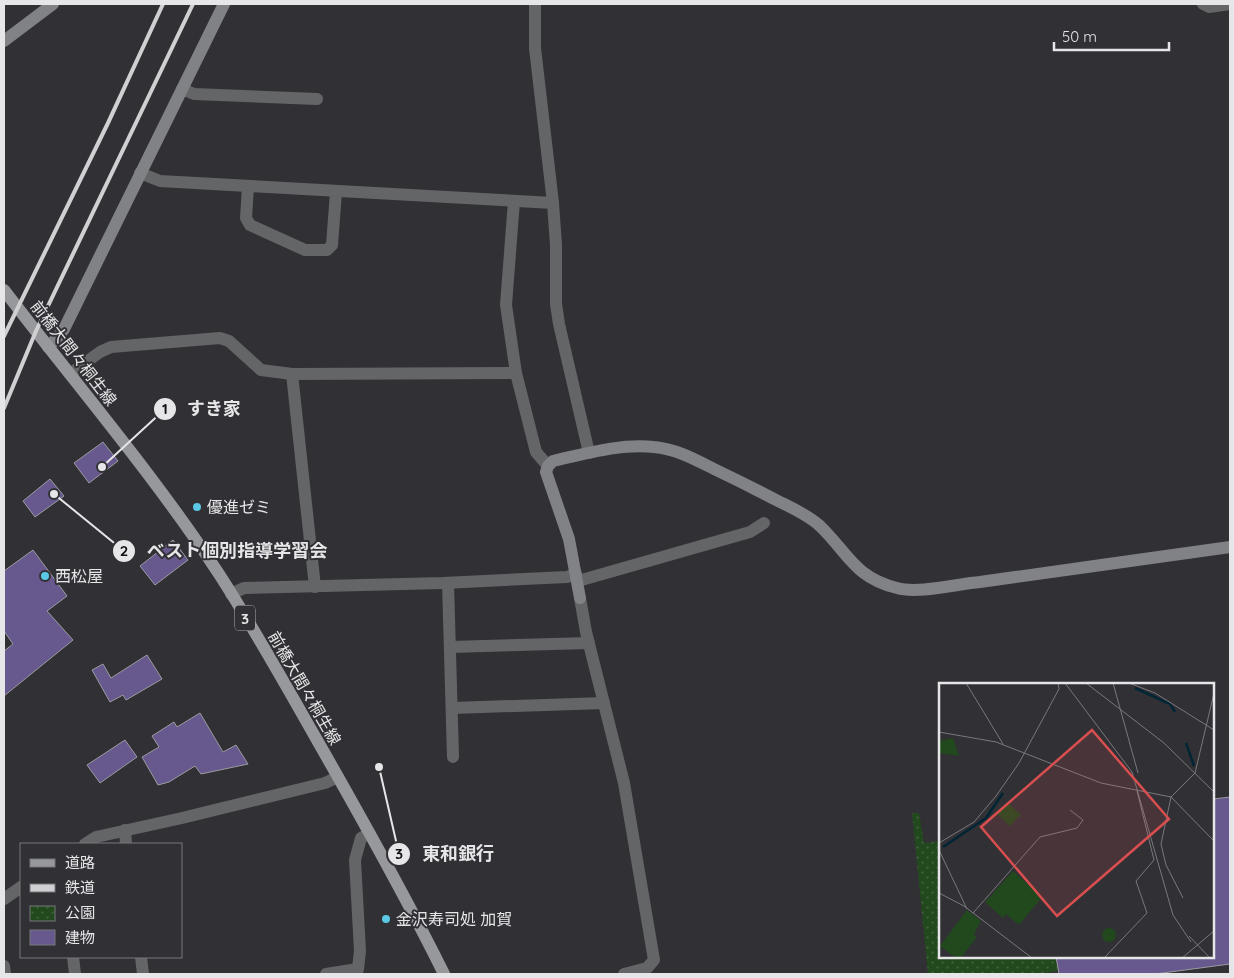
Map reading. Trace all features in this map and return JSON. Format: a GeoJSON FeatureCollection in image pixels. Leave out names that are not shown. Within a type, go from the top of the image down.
{"type":"FeatureCollection","features":[{"type":"Feature","properties":{"kind":"main road","name":"前橋大間々桐生線"},"geometry":{"type":"LineString","coordinates":[[4,290],[148,475],[188,529],[231,594],[410,905],[444,974]]}},
{"type":"Feature","properties":{"kind":"street"},"geometry":{"type":"LineString","coordinates":[[4,41],[54,4]]}},
{"type":"Feature","properties":{"kind":"street"},"geometry":{"type":"LineString","coordinates":[[48,347],[64,329],[224,4]]}},
{"type":"Feature","properties":{"kind":"street"},"geometry":{"type":"LineString","coordinates":[[535,4],[535,48],[556,245],[556,304],[589,453]]}},
{"type":"Feature","properties":{"kind":"street"},"geometry":{"type":"LineString","coordinates":[[1203,4],[1209,7],[1230,4]]}},
{"type":"Feature","properties":{"kind":"street"},"geometry":{"type":"LineString","coordinates":[[182,89],[194,94],[317,99]]}},
{"type":"Feature","properties":{"kind":"street"},"geometry":{"type":"LineString","coordinates":[[140,173],[160,181],[553,203]]}},
{"type":"Feature","properties":{"kind":"street"},"geometry":{"type":"LineString","coordinates":[[248,186],[246,218],[250,225],[305,250],[327,250],[332,245],[336,192]]}},
{"type":"Feature","properties":{"kind":"street"},"geometry":{"type":"LineString","coordinates":[[514,201],[506,305],[516,374],[536,452],[548,466]]}},
{"type":"Feature","properties":{"kind":"street"},"geometry":{"type":"LineString","coordinates":[[70,374],[94,356],[111,347],[220,338],[229,340],[261,370],[292,374],[516,374]]}},
{"type":"Feature","properties":{"kind":"street"},"geometry":{"type":"LineString","coordinates":[[292,374],[315,587]]}},
{"type":"Feature","properties":{"kind":"street"},"geometry":{"type":"LineString","coordinates":[[624,974],[647,968],[654,960],[624,783],[589,642],[568,540],[547,477],[548,466],[553,461],[634,446],[653,446],[684,454],[754,488],[811,519],[820,526],[858,569],[877,582],[899,589],[913,590],[1230,547]]}},
{"type":"Feature","properties":{"kind":"street"},"geometry":{"type":"LineString","coordinates":[[231,594],[244,588],[448,583],[577,577],[750,532],[764,523]]}},
{"type":"Feature","properties":{"kind":"street"},"geometry":{"type":"LineString","coordinates":[[448,583],[453,756]]}},
{"type":"Feature","properties":{"kind":"street"},"geometry":{"type":"LineString","coordinates":[[450,647],[589,642]]}},
{"type":"Feature","properties":{"kind":"street"},"geometry":{"type":"LineString","coordinates":[[452,708],[604,703]]}},
{"type":"Feature","properties":{"kind":"street"},"geometry":{"type":"LineString","coordinates":[[87,843],[96,837],[315,786],[338,777]]}},
{"type":"Feature","properties":{"kind":"street"},"geometry":{"type":"LineString","coordinates":[[125,830],[126,843]]}},
{"type":"Feature","properties":{"kind":"street"},"geometry":{"type":"LineString","coordinates":[[326,974],[358,969],[360,951],[354,860],[361,838],[369,833]]}},
{"type":"Feature","properties":{"kind":"street"},"geometry":{"type":"LineString","coordinates":[[4,899],[20,887]]}},
{"type":"Feature","properties":{"kind":"street"},"geometry":{"type":"LineString","coordinates":[[73,958],[75,974]]}},
{"type":"Feature","properties":{"kind":"street"},"geometry":{"type":"LineString","coordinates":[[141,958],[143,974]]}},
{"type":"Feature","properties":{"kind":"street"},"geometry":{"type":"LineString","coordinates":[[4,966],[5,974]]}},
{"type":"Feature","properties":{"kind":"green space"},"geometry":{"type":"Polygon","coordinates":[[[912,813],[919,813],[924,843],[939,841],[939,958],[1056,958],[1058,971],[1036,974],[928,974],[912,813]]]}},
{"type":"Feature","properties":{"kind":"building"},"geometry":{"type":"Polygon","coordinates":[[[103,442],[118,461],[89,483],[74,463],[103,442]]]}},
{"type":"Feature","properties":{"kind":"building"},"geometry":{"type":"Polygon","coordinates":[[[50,479],[64,496],[35,517],[23,501],[50,479]]]}},
{"type":"Feature","properties":{"kind":"building"},"geometry":{"type":"Polygon","coordinates":[[[173,540],[188,560],[155,585],[140,566],[173,540]]]}},
{"type":"Feature","properties":{"kind":"building"},"geometry":{"type":"Polygon","coordinates":[[[33,550],[67,596],[47,611],[73,640],[4,696],[4,651],[13,644],[4,631],[4,571],[33,550]]]}},
{"type":"Feature","properties":{"kind":"building"},"geometry":{"type":"Polygon","coordinates":[[[147,655],[162,679],[126,700],[123,695],[110,702],[92,670],[103,664],[111,678],[147,655]]]}},
{"type":"Feature","properties":{"kind":"building"},"geometry":{"type":"Polygon","coordinates":[[[200,713],[223,752],[236,745],[248,764],[201,774],[195,766],[169,782],[158,785],[142,757],[159,747],[152,736],[174,722],[177,727],[200,713]]]}},
{"type":"Feature","properties":{"kind":"building"},"geometry":{"type":"Polygon","coordinates":[[[125,740],[137,757],[100,783],[87,765],[125,740]]]}},
{"type":"Feature","properties":{"kind":"building"},"geometry":{"type":"Polygon","coordinates":[[[1230,797],[1230,964],[1155,974],[1059,974],[1056,958],[1214,958],[1214,799],[1230,797]]]}},
{"type":"Feature","properties":{"kind":"railway"},"geometry":{"type":"LineString","coordinates":[[4,336],[108,123],[163,4]]}},
{"type":"Feature","properties":{"kind":"railway"},"geometry":{"type":"LineString","coordinates":[[4,408],[36,331],[193,4]]}},
{"type":"Feature","properties":{"kind":"place","name":"すき家"},"geometry":{"type":"Point","coordinates":[102,467]}},
{"type":"Feature","properties":{"kind":"place","name":"ベスト個別指導学習会"},"geometry":{"type":"Point","coordinates":[54,494]}},
{"type":"Feature","properties":{"kind":"place","name":"優進ゼミ"},"geometry":{"type":"Point","coordinates":[197,507]}},
{"type":"Feature","properties":{"kind":"place","name":"西松屋"},"geometry":{"type":"Point","coordinates":[45,576]}},
{"type":"Feature","properties":{"kind":"place","name":"東和銀行"},"geometry":{"type":"Point","coordinates":[379,767]}},
{"type":"Feature","properties":{"kind":"place","name":"金沢寿司処 加賀"},"geometry":{"type":"Point","coordinates":[386,919]}}]}
